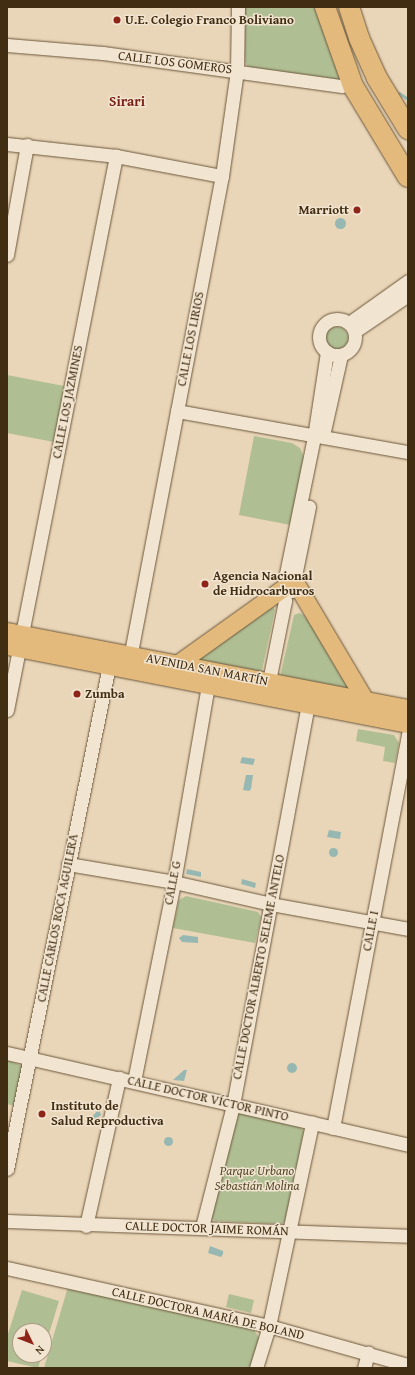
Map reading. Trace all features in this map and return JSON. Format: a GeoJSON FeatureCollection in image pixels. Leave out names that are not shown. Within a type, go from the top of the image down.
{"type":"FeatureCollection","features":[{"type":"Feature","properties":{"kind":"highway"},"geometry":{"type":"LineString","coordinates":[[326,7],[354,86],[408,177]]}},
{"type":"Feature","properties":{"kind":"highway"},"geometry":{"type":"LineString","coordinates":[[349,7],[359,38],[377,78],[408,129]]}},
{"type":"Feature","properties":{"kind":"main road"},"geometry":{"type":"LineString","coordinates":[[177,664],[288,591],[365,700]]}},
{"type":"Feature","properties":{"kind":"main road","name":"AVENIDA SAN MARTÍN"},"geometry":{"type":"LineString","coordinates":[[14,640],[129,662],[208,685],[308,705],[365,700],[408,708]]}},
{"type":"Feature","properties":{"kind":"main road","name":"AVENIDA SAN MARTÍN"},"geometry":{"type":"LineString","coordinates":[[14,640],[109,666],[129,662],[177,664],[269,681],[408,724]]}},
{"type":"Feature","properties":{"kind":"street","name":"CALLE LOS LIRIOS"},"geometry":{"type":"LineString","coordinates":[[129,662],[222,176],[237,71],[238,7]]}},
{"type":"Feature","properties":{"kind":"street","name":"CALLE LOS GOMEROS"},"geometry":{"type":"LineString","coordinates":[[7,45],[103,53],[342,86]]}},
{"type":"Feature","properties":{"kind":"street"},"geometry":{"type":"LineString","coordinates":[[7,144],[116,156],[222,176]]}},
{"type":"Feature","properties":{"kind":"street"},"geometry":{"type":"LineString","coordinates":[[7,255],[27,146]]}},
{"type":"Feature","properties":{"kind":"street","name":"CALLE LOS JAZMINES"},"geometry":{"type":"LineString","coordinates":[[7,710],[14,640],[116,156]]}},
{"type":"Feature","properties":{"kind":"street"},"geometry":{"type":"LineString","coordinates":[[352,327],[408,282]]}},
{"type":"Feature","properties":{"kind":"street"},"geometry":{"type":"LineString","coordinates":[[352,327],[408,295]]}},
{"type":"Feature","properties":{"kind":"street"},"geometry":{"type":"LineString","coordinates":[[318,438],[327,352],[319,340],[322,326],[335,318],[352,327]]}},
{"type":"Feature","properties":{"kind":"street"},"geometry":{"type":"LineString","coordinates":[[269,681],[318,438],[341,355],[353,346],[352,327]]}},
{"type":"Feature","properties":{"kind":"street"},"geometry":{"type":"LineString","coordinates":[[327,352],[341,355]]}},
{"type":"Feature","properties":{"kind":"street"},"geometry":{"type":"LineString","coordinates":[[177,411],[318,438],[408,452]]}},
{"type":"Feature","properties":{"kind":"street","name":"CALLE CARLOS ROCA AGUILERA"},"geometry":{"type":"LineString","coordinates":[[7,1169],[31,1059],[68,864],[109,666]]}},
{"type":"Feature","properties":{"kind":"street","name":"CALLE G"},"geometry":{"type":"LineString","coordinates":[[134,1081],[174,882],[208,685]]}},
{"type":"Feature","properties":{"kind":"street","name":"CALLE DOCTOR ALBERTO SELEME ANTELO"},"geometry":{"type":"LineString","coordinates":[[202,1227],[233,1105],[272,904],[308,705]]}},
{"type":"Feature","properties":{"kind":"street","name":"CALLE I"},"geometry":{"type":"LineString","coordinates":[[333,1128],[408,734]]}},
{"type":"Feature","properties":{"kind":"street"},"geometry":{"type":"LineString","coordinates":[[68,864],[174,882],[272,904],[408,929]]}},
{"type":"Feature","properties":{"kind":"street","name":"CALLE DOCTOR VÍCTOR PINTO"},"geometry":{"type":"LineString","coordinates":[[7,1054],[134,1081],[408,1145]]}},
{"type":"Feature","properties":{"kind":"street"},"geometry":{"type":"LineString","coordinates":[[86,1226],[119,1078]]}},
{"type":"Feature","properties":{"kind":"street"},"geometry":{"type":"LineString","coordinates":[[256,1368],[269,1326],[312,1123]]}},
{"type":"Feature","properties":{"kind":"street","name":"CALLE DOCTOR JAIME ROMÁN"},"geometry":{"type":"LineString","coordinates":[[7,1221],[86,1226],[202,1227],[408,1236]]}},
{"type":"Feature","properties":{"kind":"street","name":"CALLE DOCTORA MARÍA DE BOLAND"},"geometry":{"type":"LineString","coordinates":[[7,1268],[269,1326],[408,1365]]}},
{"type":"Feature","properties":{"kind":"street"},"geometry":{"type":"LineString","coordinates":[[364,1368],[368,1353]]}},
{"type":"Feature","properties":{"kind":"green space"},"geometry":{"type":"Polygon","coordinates":[[[245,7],[319,7],[345,81],[248,67],[245,62],[245,7]]]}},
{"type":"Feature","properties":{"kind":"green space"},"geometry":{"type":"Polygon","coordinates":[[[337,327],[341,328],[347,334],[347,342],[341,348],[337,349],[333,348],[327,342],[326,338],[327,334],[333,328],[337,327]]]}},
{"type":"Feature","properties":{"kind":"green space"},"geometry":{"type":"Polygon","coordinates":[[[7,375],[64,386],[54,442],[7,433],[7,375]]]}},
{"type":"Feature","properties":{"kind":"green space"},"geometry":{"type":"Polygon","coordinates":[[[254,436],[292,443],[300,448],[304,457],[291,525],[239,515],[254,436]]]}},
{"type":"Feature","properties":{"kind":"green space"},"geometry":{"type":"Polygon","coordinates":[[[270,603],[275,610],[261,675],[189,662],[270,603]]]}},
{"type":"Feature","properties":{"kind":"green space"},"geometry":{"type":"Polygon","coordinates":[[[299,613],[304,615],[355,693],[280,677],[294,615],[299,613]]]}},
{"type":"Feature","properties":{"kind":"green space"},"geometry":{"type":"Polygon","coordinates":[[[358,729],[394,735],[399,743],[395,763],[383,761],[385,747],[356,741],[358,729]]]}},
{"type":"Feature","properties":{"kind":"green space"},"geometry":{"type":"Polygon","coordinates":[[[186,896],[258,912],[261,917],[255,943],[173,928],[179,900],[186,896]]]}},
{"type":"Feature","properties":{"kind":"green space"},"geometry":{"type":"Polygon","coordinates":[[[7,1060],[23,1066],[15,1106],[7,1104],[7,1060]]]}},
{"type":"Feature","properties":{"kind":"green space","name":"Parque Urbano Sebastián Molina"},"geometry":{"type":"Polygon","coordinates":[[[240,1113],[300,1127],[304,1131],[285,1222],[281,1224],[215,1221],[211,1218],[210,1213],[236,1115],[240,1113]]]}},
{"type":"Feature","properties":{"kind":"green space"},"geometry":{"type":"Polygon","coordinates":[[[68,1287],[254,1330],[260,1339],[251,1368],[44,1368],[45,1363],[52,1363],[52,1341],[68,1287]]]}},
{"type":"Feature","properties":{"kind":"green space"},"geometry":{"type":"Polygon","coordinates":[[[22,1290],[59,1301],[52,1324],[12,1323],[12,1362],[7,1361],[7,1337],[22,1290]]]}},
{"type":"Feature","properties":{"kind":"green space"},"geometry":{"type":"Polygon","coordinates":[[[229,1294],[254,1300],[251,1313],[226,1307],[229,1294]]]}},
{"type":"Feature","properties":{"kind":"green space"},"geometry":{"type":"Polygon","coordinates":[[[16,1363],[40,1363],[38,1368],[16,1363]]]}},
{"type":"Feature","properties":{"kind":"water"},"geometry":{"type":"Polygon","coordinates":[[[340,217],[344,219],[346,223],[344,227],[340,229],[336,227],[334,223],[336,219],[340,217]]]}},
{"type":"Feature","properties":{"kind":"water"},"geometry":{"type":"Polygon","coordinates":[[[242,757],[255,759],[253,765],[240,763],[242,757]]]}},
{"type":"Feature","properties":{"kind":"water"},"geometry":{"type":"Polygon","coordinates":[[[246,775],[253,775],[251,789],[249,791],[243,790],[246,775]]]}},
{"type":"Feature","properties":{"kind":"water"},"geometry":{"type":"Polygon","coordinates":[[[329,830],[341,832],[340,839],[327,837],[329,830]]]}},
{"type":"Feature","properties":{"kind":"water"},"geometry":{"type":"Polygon","coordinates":[[[333,847],[338,852],[333,857],[328,852],[333,847]]]}},
{"type":"Feature","properties":{"kind":"water"},"geometry":{"type":"Polygon","coordinates":[[[187,869],[201,872],[201,877],[186,874],[187,869]]]}},
{"type":"Feature","properties":{"kind":"water"},"geometry":{"type":"Polygon","coordinates":[[[242,879],[256,883],[255,888],[241,884],[242,879]]]}},
{"type":"Feature","properties":{"kind":"water"},"geometry":{"type":"Polygon","coordinates":[[[183,935],[198,937],[198,943],[182,942],[179,938],[183,935]]]}},
{"type":"Feature","properties":{"kind":"water"},"geometry":{"type":"Polygon","coordinates":[[[290,1063],[294,1063],[296,1064],[296,1072],[290,1073],[287,1070],[287,1066],[290,1063]]]}},
{"type":"Feature","properties":{"kind":"water"},"geometry":{"type":"Polygon","coordinates":[[[184,1070],[187,1070],[184,1081],[173,1080],[184,1070]]]}},
{"type":"Feature","properties":{"kind":"water"},"geometry":{"type":"Polygon","coordinates":[[[99,1109],[101,1115],[91,1123],[89,1120],[99,1109]]]}},
{"type":"Feature","properties":{"kind":"water"},"geometry":{"type":"Polygon","coordinates":[[[168,1136],[173,1141],[168,1146],[163,1141],[168,1136]]]}},
{"type":"Feature","properties":{"kind":"water"},"geometry":{"type":"Polygon","coordinates":[[[210,1246],[223,1251],[221,1257],[208,1253],[210,1246]]]}},
{"type":"Feature","properties":{"kind":"waterway"},"geometry":{"type":"LineString","coordinates":[[399,93],[408,99]]}},
{"type":"Feature","properties":{"kind":"place","name":"U.E. Colegio Franco Boliviano"},"geometry":{"type":"Point","coordinates":[117,20]}},
{"type":"Feature","properties":{"kind":"place","name":"Marriott"},"geometry":{"type":"Point","coordinates":[357,210]}},
{"type":"Feature","properties":{"kind":"place","name":"Agencia Nacional de Hidrocarburos"},"geometry":{"type":"Point","coordinates":[205,584]}},
{"type":"Feature","properties":{"kind":"place","name":"Zumba"},"geometry":{"type":"Point","coordinates":[77,694]}},
{"type":"Feature","properties":{"kind":"place","name":"Instituto de Salud Reproductiva"},"geometry":{"type":"Point","coordinates":[42,1114]}},
{"type":"Feature","properties":{"kind":"district","name":"Sirari"},"geometry":{"type":"Point","coordinates":[127,101]}}]}
